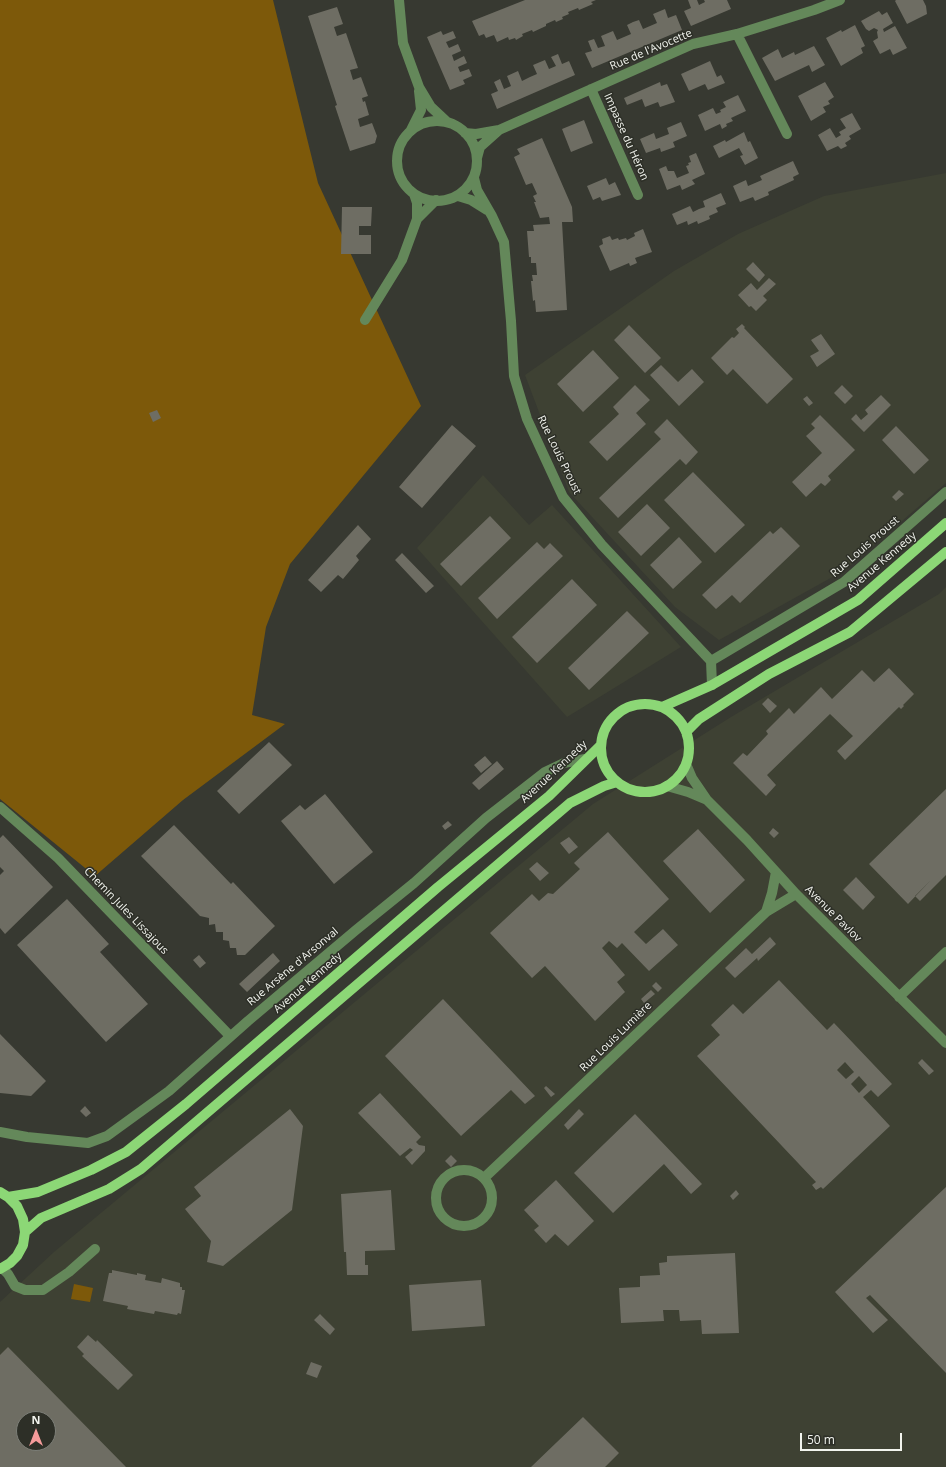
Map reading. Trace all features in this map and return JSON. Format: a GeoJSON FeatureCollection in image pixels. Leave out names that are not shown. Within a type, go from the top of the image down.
{"type":"FeatureCollection","features":[{"type":"Feature","properties":{"kind":"main road","name":"Avenue Kennedy"},"geometry":{"type":"LineString","coordinates":[[662,707],[712,685],[858,600],[946,523]]}},
{"type":"Feature","properties":{"kind":"main road"},"geometry":{"type":"LineString","coordinates":[[686,732],[698,718],[769,674],[850,632],[946,552]]}},
{"type":"Feature","properties":{"kind":"main road"},"geometry":{"type":"LineString","coordinates":[[649,704],[662,707],[672,713],[681,722],[686,732],[689,743],[689,754],[682,773],[666,786],[654,791],[641,792],[629,789],[617,782],[608,772],[602,759],[601,745],[604,732],[611,720],[622,710],[634,705],[649,704]]}},
{"type":"Feature","properties":{"kind":"main road","name":"Avenue Kennedy"},"geometry":{"type":"LineString","coordinates":[[4,1195],[38,1192],[92,1170],[126,1152],[186,1104],[438,887],[549,796],[585,759],[601,745]]}},
{"type":"Feature","properties":{"kind":"main road"},"geometry":{"type":"LineString","coordinates":[[25,1232],[41,1218],[109,1189],[141,1169],[570,803],[599,788],[617,782]]}},
{"type":"Feature","properties":{"kind":"main road","name":"Avenue Kennedy"},"geometry":{"type":"LineString","coordinates":[[1,1269],[17,1256],[23,1245],[25,1232],[23,1219],[17,1206],[4,1195]]}},
{"type":"Feature","properties":{"kind":"street"},"geometry":{"type":"LineString","coordinates":[[399,0],[403,43],[419,87],[431,107],[447,122],[460,128],[470,138],[474,144],[477,158]]}},
{"type":"Feature","properties":{"kind":"street","name":"Rue de l'Avocette"},"geometry":{"type":"LineString","coordinates":[[499,130],[693,44],[737,34],[814,10],[840,0]]}},
{"type":"Feature","properties":{"kind":"street"},"geometry":{"type":"LineString","coordinates":[[737,34],[787,134]]}},
{"type":"Feature","properties":{"kind":"street"},"geometry":{"type":"LineString","coordinates":[[419,87],[421,110],[411,130],[401,143],[397,156],[397,169],[402,182],[414,194],[427,200],[445,201],[458,196],[466,190],[474,178],[480,147],[499,130]]}},
{"type":"Feature","properties":{"kind":"street","name":"Impasse du Héron"},"geometry":{"type":"LineString","coordinates":[[591,89],[638,195]]}},
{"type":"Feature","properties":{"kind":"street"},"geometry":{"type":"LineString","coordinates":[[411,130],[433,121],[447,122]]}},
{"type":"Feature","properties":{"kind":"street"},"geometry":{"type":"LineString","coordinates":[[465,133],[476,134],[499,130]]}},
{"type":"Feature","properties":{"kind":"street","name":"Rue Louis Proust"},"geometry":{"type":"LineString","coordinates":[[474,178],[477,190],[492,216],[504,242],[514,376],[527,418],[563,497],[602,545],[710,661],[844,582],[946,492]]}},
{"type":"Feature","properties":{"kind":"street"},"geometry":{"type":"LineString","coordinates":[[365,320],[402,260],[417,219],[417,203],[414,194]]}},
{"type":"Feature","properties":{"kind":"street","name":"Rue Louis Proust"},"geometry":{"type":"LineString","coordinates":[[458,196],[471,200],[488,211]]}},
{"type":"Feature","properties":{"kind":"street"},"geometry":{"type":"LineString","coordinates":[[417,219],[436,200]]}},
{"type":"Feature","properties":{"kind":"street"},"geometry":{"type":"LineString","coordinates":[[710,661],[712,685]]}},
{"type":"Feature","properties":{"kind":"street","name":"Rue Arsène d'Arsonval"},"geometry":{"type":"LineString","coordinates":[[0,1132],[27,1137],[88,1143],[107,1136],[169,1091],[230,1036],[414,883],[486,818],[545,772],[564,763],[585,759]]}},
{"type":"Feature","properties":{"kind":"street","name":"Avenue Pavlov"},"geometry":{"type":"LineString","coordinates":[[686,764],[692,778],[707,800],[796,894],[946,1043]]}},
{"type":"Feature","properties":{"kind":"street","name":"Avenue Pavlov"},"geometry":{"type":"LineString","coordinates":[[666,786],[688,792],[707,800]]}},
{"type":"Feature","properties":{"kind":"street","name":"Chemin Jules Lissajous"},"geometry":{"type":"LineString","coordinates":[[0,807],[58,858],[230,1036]]}},
{"type":"Feature","properties":{"kind":"street","name":"Rue Louis Lumière"},"geometry":{"type":"LineString","coordinates":[[766,912],[772,893],[776,872]]}},
{"type":"Feature","properties":{"kind":"street","name":"Rue Louis Lumière"},"geometry":{"type":"LineString","coordinates":[[484,1178],[766,912],[796,894]]}},
{"type":"Feature","properties":{"kind":"street"},"geometry":{"type":"LineString","coordinates":[[899,998],[946,952]]}},
{"type":"Feature","properties":{"kind":"street"},"geometry":{"type":"LineString","coordinates":[[464,1170],[474,1172],[484,1178],[489,1186],[492,1201],[487,1214],[480,1222],[471,1226],[461,1226],[452,1224],[444,1218],[438,1209],[436,1198],[438,1188],[444,1178],[453,1172],[464,1170]]}},
{"type":"Feature","properties":{"kind":"street"},"geometry":{"type":"LineString","coordinates":[[1,1269],[8,1274],[15,1286],[26,1290],[43,1290],[70,1272],[95,1249]]}},
{"type":"Feature","properties":{"kind":"shaded area"},"geometry":{"type":"Polygon","coordinates":[[[0,0],[273,0],[318,183],[421,406],[290,564],[266,627],[252,715],[285,724],[183,800],[95,876],[0,799],[0,0]]]}},
{"type":"Feature","properties":{"kind":"shaded area"},"geometry":{"type":"Polygon","coordinates":[[[946,173],[946,483],[845,570],[719,640],[675,607],[569,492],[525,375],[674,271],[738,234],[824,196],[946,173]]]}},
{"type":"Feature","properties":{"kind":"shaded area"},"geometry":{"type":"Polygon","coordinates":[[[483,475],[529,525],[552,505],[681,647],[567,717],[417,548],[483,475]]]}},
{"type":"Feature","properties":{"kind":"shaded area"},"geometry":{"type":"Polygon","coordinates":[[[946,587],[946,1467],[0,1467],[0,1302],[54,1252],[593,804],[731,717],[939,594],[946,587]]]}},
{"type":"Feature","properties":{"kind":"shaded area"},"geometry":{"type":"Polygon","coordinates":[[[74,1284],[93,1288],[90,1302],[71,1299],[74,1284]]]}},
{"type":"Feature","properties":{"kind":"building"},"geometry":{"type":"Polygon","coordinates":[[[525,0],[596,0],[591,2],[593,4],[579,10],[578,8],[568,12],[569,14],[562,17],[563,19],[556,22],[555,20],[533,32],[532,30],[522,34],[523,36],[516,40],[515,38],[509,40],[508,37],[497,42],[494,35],[486,38],[484,34],[479,36],[472,21],[525,0]]]}},
{"type":"Feature","properties":{"kind":"building"},"geometry":{"type":"Polygon","coordinates":[[[688,0],[697,0],[699,5],[705,2],[704,0],[727,0],[731,9],[691,26],[684,11],[691,8],[688,0]]]}},
{"type":"Feature","properties":{"kind":"building"},"geometry":{"type":"Polygon","coordinates":[[[923,0],[926,6],[927,14],[907,24],[895,1],[923,0]]]}},
{"type":"Feature","properties":{"kind":"building"},"geometry":{"type":"Polygon","coordinates":[[[337,7],[343,24],[334,27],[337,36],[346,33],[358,68],[350,70],[353,80],[361,77],[368,96],[362,98],[363,102],[365,101],[369,115],[358,119],[360,127],[372,123],[377,136],[375,143],[350,151],[335,106],[337,105],[308,16],[337,7]]]}},
{"type":"Feature","properties":{"kind":"building"},"geometry":{"type":"Polygon","coordinates":[[[665,9],[668,18],[676,15],[682,30],[592,68],[585,53],[592,51],[588,41],[594,39],[598,48],[605,46],[601,36],[613,31],[617,40],[631,34],[627,25],[633,22],[639,20],[643,29],[657,23],[653,14],[665,9]]]}},
{"type":"Feature","properties":{"kind":"building"},"geometry":{"type":"Polygon","coordinates":[[[879,11],[882,15],[887,12],[893,23],[883,29],[884,32],[895,26],[907,48],[893,55],[890,49],[880,54],[873,41],[878,38],[878,30],[874,28],[869,31],[861,21],[879,11]]]}},
{"type":"Feature","properties":{"kind":"building"},"geometry":{"type":"Polygon","coordinates":[[[855,25],[865,46],[861,48],[863,53],[841,66],[826,38],[855,25]]]}},
{"type":"Feature","properties":{"kind":"building"},"geometry":{"type":"Polygon","coordinates":[[[441,31],[443,35],[453,31],[456,38],[446,42],[449,48],[458,44],[461,51],[452,55],[454,61],[464,56],[467,63],[458,67],[460,72],[469,69],[472,76],[463,80],[465,84],[450,90],[427,37],[441,31]]]}},
{"type":"Feature","properties":{"kind":"building"},"geometry":{"type":"Polygon","coordinates":[[[814,46],[825,65],[812,72],[809,65],[775,81],[762,58],[778,49],[782,58],[794,52],[795,55],[814,46]]]}},
{"type":"Feature","properties":{"kind":"building"},"geometry":{"type":"Polygon","coordinates":[[[558,54],[562,64],[569,61],[575,75],[497,109],[491,94],[498,91],[494,82],[500,79],[504,89],[511,86],[507,76],[518,71],[522,81],[537,74],[533,65],[545,60],[549,69],[556,66],[551,57],[558,54]]]}},
{"type":"Feature","properties":{"kind":"building"},"geometry":{"type":"Polygon","coordinates":[[[710,61],[717,77],[721,75],[725,83],[708,90],[705,84],[689,91],[681,74],[710,61]]]}},
{"type":"Feature","properties":{"kind":"building"},"geometry":{"type":"Polygon","coordinates":[[[660,82],[661,86],[667,84],[675,102],[660,107],[658,102],[645,107],[642,99],[627,105],[624,98],[660,82]]]}},
{"type":"Feature","properties":{"kind":"building"},"geometry":{"type":"Polygon","coordinates":[[[825,82],[834,97],[828,101],[830,104],[823,107],[826,112],[811,121],[798,96],[825,82]]]}},
{"type":"Feature","properties":{"kind":"building"},"geometry":{"type":"Polygon","coordinates":[[[738,95],[746,111],[731,118],[733,121],[726,124],[727,126],[722,129],[720,124],[705,131],[698,115],[713,108],[716,114],[721,112],[720,110],[726,107],[723,102],[738,95]]]}},
{"type":"Feature","properties":{"kind":"building"},"geometry":{"type":"Polygon","coordinates":[[[852,113],[861,129],[849,136],[851,139],[845,143],[847,146],[841,149],[838,146],[827,151],[818,135],[830,128],[836,138],[841,135],[839,132],[846,128],[840,119],[852,113]]]}},
{"type":"Feature","properties":{"kind":"building"},"geometry":{"type":"Polygon","coordinates":[[[584,120],[593,143],[571,152],[562,129],[584,120]]]}},
{"type":"Feature","properties":{"kind":"building"},"geometry":{"type":"Polygon","coordinates":[[[681,122],[687,136],[673,142],[675,147],[661,152],[660,148],[646,153],[640,139],[654,133],[656,139],[669,134],[667,128],[681,122]]]}},
{"type":"Feature","properties":{"kind":"building"},"geometry":{"type":"Polygon","coordinates":[[[744,132],[748,142],[750,141],[758,158],[745,165],[740,156],[743,155],[739,148],[719,158],[713,146],[725,140],[726,142],[744,132]]]}},
{"type":"Feature","properties":{"kind":"building"},"geometry":{"type":"Polygon","coordinates":[[[542,138],[572,207],[573,222],[562,222],[567,310],[536,312],[535,300],[533,301],[531,281],[533,281],[532,275],[537,275],[536,263],[531,263],[531,257],[529,257],[527,231],[534,231],[533,225],[550,224],[549,217],[540,218],[533,196],[537,194],[532,183],[526,185],[514,157],[520,154],[517,149],[542,138]]]}},
{"type":"Feature","properties":{"kind":"building"},"geometry":{"type":"Polygon","coordinates":[[[696,153],[705,174],[692,180],[695,184],[682,190],[680,185],[667,190],[659,169],[666,166],[668,171],[674,171],[677,178],[689,173],[686,166],[691,162],[689,156],[696,153]]]}},
{"type":"Feature","properties":{"kind":"building"},"geometry":{"type":"Polygon","coordinates":[[[793,161],[799,174],[793,177],[794,180],[768,192],[769,195],[755,201],[753,197],[740,202],[733,186],[746,180],[748,186],[762,180],[760,176],[793,161]]]}},
{"type":"Feature","properties":{"kind":"building"},"geometry":{"type":"Polygon","coordinates":[[[606,178],[609,185],[615,182],[621,195],[602,201],[600,197],[593,200],[587,186],[606,178]]]}},
{"type":"Feature","properties":{"kind":"building"},"geometry":{"type":"Polygon","coordinates":[[[721,193],[726,204],[716,208],[718,212],[709,216],[710,219],[698,224],[697,221],[688,225],[687,221],[677,225],[672,214],[690,206],[693,212],[705,207],[703,201],[721,193]]]}},
{"type":"Feature","properties":{"kind":"building"},"geometry":{"type":"Polygon","coordinates":[[[342,207],[372,207],[371,226],[359,226],[359,235],[371,235],[371,254],[341,254],[342,207]]]}},
{"type":"Feature","properties":{"kind":"building"},"geometry":{"type":"Polygon","coordinates":[[[643,229],[652,252],[635,258],[637,263],[630,266],[629,263],[610,271],[599,246],[603,244],[602,239],[610,236],[612,240],[626,238],[627,240],[635,236],[634,233],[643,229]]]}},
{"type":"Feature","properties":{"kind":"building"},"geometry":{"type":"Polygon","coordinates":[[[753,262],[765,275],[759,282],[746,269],[753,262]]]}},
{"type":"Feature","properties":{"kind":"building"},"geometry":{"type":"Polygon","coordinates":[[[769,278],[776,284],[763,296],[767,300],[756,311],[751,306],[749,307],[738,295],[751,283],[757,290],[769,278]]]}},
{"type":"Feature","properties":{"kind":"building"},"geometry":{"type":"Polygon","coordinates":[[[742,324],[745,327],[744,328],[793,379],[767,404],[733,369],[727,375],[711,358],[732,337],[734,338],[739,333],[736,329],[742,324]]]}},
{"type":"Feature","properties":{"kind":"building"},"geometry":{"type":"Polygon","coordinates":[[[629,325],[661,358],[645,373],[614,340],[629,325]]]}},
{"type":"Feature","properties":{"kind":"building"},"geometry":{"type":"Polygon","coordinates":[[[821,334],[835,354],[817,367],[810,356],[819,351],[811,340],[821,334]]]}},
{"type":"Feature","properties":{"kind":"building"},"geometry":{"type":"Polygon","coordinates":[[[593,350],[619,378],[583,412],[557,384],[593,350]]]}},
{"type":"Feature","properties":{"kind":"building"},"geometry":{"type":"Polygon","coordinates":[[[661,365],[678,382],[692,369],[704,382],[679,406],[650,375],[661,365]]]}},
{"type":"Feature","properties":{"kind":"building"},"geometry":{"type":"Polygon","coordinates":[[[635,385],[650,400],[636,413],[646,424],[607,461],[589,442],[619,414],[613,407],[635,385]]]}},
{"type":"Feature","properties":{"kind":"building"},"geometry":{"type":"Polygon","coordinates":[[[842,385],[853,396],[845,404],[834,393],[842,385]]]}},
{"type":"Feature","properties":{"kind":"building"},"geometry":{"type":"Polygon","coordinates":[[[881,395],[891,405],[864,432],[851,419],[856,414],[861,420],[868,414],[865,410],[881,395]]]}},
{"type":"Feature","properties":{"kind":"building"},"geometry":{"type":"Polygon","coordinates":[[[807,396],[813,403],[809,406],[803,399],[807,396]]]}},
{"type":"Feature","properties":{"kind":"building"},"geometry":{"type":"Polygon","coordinates":[[[157,410],[161,418],[153,422],[149,413],[157,410]]]}},
{"type":"Feature","properties":{"kind":"building"},"geometry":{"type":"Polygon","coordinates":[[[820,415],[855,450],[828,476],[831,480],[825,486],[821,483],[806,497],[792,482],[822,453],[806,436],[815,428],[811,424],[820,415]]]}},
{"type":"Feature","properties":{"kind":"building"},"geometry":{"type":"Polygon","coordinates":[[[667,419],[698,452],[686,465],[680,459],[618,518],[599,498],[661,439],[654,432],[667,419]]]}},
{"type":"Feature","properties":{"kind":"building"},"geometry":{"type":"Polygon","coordinates":[[[452,425],[476,446],[422,508],[399,487],[452,425]]]}},
{"type":"Feature","properties":{"kind":"building"},"geometry":{"type":"Polygon","coordinates":[[[896,426],[929,460],[914,474],[882,440],[896,426]]]}},
{"type":"Feature","properties":{"kind":"building"},"geometry":{"type":"Polygon","coordinates":[[[693,472],[745,525],[715,553],[664,500],[693,472]]]}},
{"type":"Feature","properties":{"kind":"building"},"geometry":{"type":"Polygon","coordinates":[[[899,490],[904,494],[896,501],[892,497],[899,490]]]}},
{"type":"Feature","properties":{"kind":"building"},"geometry":{"type":"Polygon","coordinates":[[[647,504],[670,528],[641,556],[618,532],[647,504]]]}},
{"type":"Feature","properties":{"kind":"building"},"geometry":{"type":"Polygon","coordinates":[[[490,516],[511,538],[461,586],[440,564],[490,516]]]}},
{"type":"Feature","properties":{"kind":"building"},"geometry":{"type":"Polygon","coordinates":[[[358,525],[371,539],[356,556],[359,560],[343,579],[338,575],[321,592],[308,580],[358,525]]]}},
{"type":"Feature","properties":{"kind":"building"},"geometry":{"type":"Polygon","coordinates":[[[781,527],[800,546],[740,603],[732,595],[716,609],[702,595],[770,531],[773,534],[781,527]]]}},
{"type":"Feature","properties":{"kind":"building"},"geometry":{"type":"Polygon","coordinates":[[[679,537],[702,562],[673,589],[650,565],[679,537]]]}},
{"type":"Feature","properties":{"kind":"building"},"geometry":{"type":"Polygon","coordinates":[[[537,542],[544,549],[550,543],[563,556],[497,619],[478,598],[537,542]]]}},
{"type":"Feature","properties":{"kind":"building"},"geometry":{"type":"Polygon","coordinates":[[[402,553],[434,586],[426,593],[395,560],[402,553]]]}},
{"type":"Feature","properties":{"kind":"building"},"geometry":{"type":"Polygon","coordinates":[[[572,579],[597,605],[537,663],[512,637],[572,579]]]}},
{"type":"Feature","properties":{"kind":"building"},"geometry":{"type":"Polygon","coordinates":[[[627,611],[649,633],[589,690],[568,668],[627,611]]]}},
{"type":"Feature","properties":{"kind":"building"},"geometry":{"type":"Polygon","coordinates":[[[889,668],[914,694],[901,709],[899,707],[845,760],[837,751],[853,736],[830,714],[767,775],[776,785],[766,796],[733,763],[743,753],[747,756],[768,734],[766,731],[789,708],[794,714],[821,687],[832,699],[862,670],[874,682],[889,668]]]}},
{"type":"Feature","properties":{"kind":"building"},"geometry":{"type":"Polygon","coordinates":[[[768,698],[777,706],[770,713],[762,704],[768,698]]]}},
{"type":"Feature","properties":{"kind":"building"},"geometry":{"type":"Polygon","coordinates":[[[269,742],[292,765],[239,814],[217,791],[269,742]]]}},
{"type":"Feature","properties":{"kind":"building"},"geometry":{"type":"Polygon","coordinates":[[[485,756],[492,764],[481,773],[474,765],[485,756]]]}},
{"type":"Feature","properties":{"kind":"building"},"geometry":{"type":"Polygon","coordinates":[[[497,761],[504,769],[479,790],[472,783],[497,761]]]}},
{"type":"Feature","properties":{"kind":"building"},"geometry":{"type":"Polygon","coordinates":[[[946,789],[946,875],[920,901],[915,896],[908,904],[869,864],[946,789]]]}},
{"type":"Feature","properties":{"kind":"building"},"geometry":{"type":"Polygon","coordinates":[[[325,794],[373,852],[334,884],[281,821],[300,805],[305,810],[325,794]]]}},
{"type":"Feature","properties":{"kind":"building"},"geometry":{"type":"Polygon","coordinates":[[[448,821],[452,825],[445,830],[442,826],[448,821]]]}},
{"type":"Feature","properties":{"kind":"building"},"geometry":{"type":"Polygon","coordinates":[[[174,825],[231,884],[233,882],[275,926],[245,955],[237,955],[236,948],[230,948],[229,941],[223,940],[223,932],[216,932],[215,924],[209,925],[209,918],[200,916],[141,856],[174,825]]]}},
{"type":"Feature","properties":{"kind":"building"},"geometry":{"type":"Polygon","coordinates":[[[773,828],[779,833],[774,838],[769,833],[773,828]]]}},
{"type":"Feature","properties":{"kind":"building"},"geometry":{"type":"Polygon","coordinates":[[[698,829],[745,880],[710,913],[663,861],[698,829]]]}},
{"type":"Feature","properties":{"kind":"building"},"geometry":{"type":"Polygon","coordinates":[[[608,832],[669,899],[634,932],[646,944],[663,929],[678,945],[649,971],[622,943],[617,948],[609,941],[602,948],[625,975],[617,982],[625,992],[595,1021],[545,966],[532,978],[490,933],[532,894],[539,901],[548,893],[553,894],[580,869],[574,863],[608,832]]]}},
{"type":"Feature","properties":{"kind":"building"},"geometry":{"type":"Polygon","coordinates":[[[3,835],[53,887],[5,934],[0,928],[0,875],[4,871],[0,867],[0,838],[3,835]]]}},
{"type":"Feature","properties":{"kind":"building"},"geometry":{"type":"Polygon","coordinates":[[[569,837],[578,847],[569,854],[560,843],[569,837]]]}},
{"type":"Feature","properties":{"kind":"building"},"geometry":{"type":"Polygon","coordinates":[[[537,862],[549,873],[540,881],[529,869],[537,862]]]}},
{"type":"Feature","properties":{"kind":"building"},"geometry":{"type":"Polygon","coordinates":[[[856,877],[875,897],[863,910],[843,890],[856,877]]]}},
{"type":"Feature","properties":{"kind":"building"},"geometry":{"type":"Polygon","coordinates":[[[67,899],[109,944],[100,952],[148,1004],[106,1042],[17,945],[67,899]]]}},
{"type":"Feature","properties":{"kind":"building"},"geometry":{"type":"Polygon","coordinates":[[[770,937],[776,944],[758,961],[757,958],[735,978],[725,968],[746,948],[752,954],[770,937]]]}},
{"type":"Feature","properties":{"kind":"building"},"geometry":{"type":"Polygon","coordinates":[[[273,953],[280,961],[247,992],[239,984],[273,953]]]}},
{"type":"Feature","properties":{"kind":"building"},"geometry":{"type":"Polygon","coordinates":[[[199,955],[206,963],[200,968],[193,960],[199,955]]]}},
{"type":"Feature","properties":{"kind":"building"},"geometry":{"type":"Polygon","coordinates":[[[779,980],[827,1030],[834,1023],[892,1084],[878,1097],[871,1090],[863,1097],[890,1126],[823,1189],[821,1187],[816,1190],[812,1185],[816,1182],[697,1056],[720,1035],[711,1025],[733,1004],[743,1014],[779,980]],[[845,1062],[837,1070],[846,1079],[854,1072],[845,1062]],[[859,1076],[851,1084],[859,1093],[867,1085],[859,1076]]]}},
{"type":"Feature","properties":{"kind":"building"},"geometry":{"type":"Polygon","coordinates":[[[656,982],[662,988],[658,992],[652,986],[656,982]]]}},
{"type":"Feature","properties":{"kind":"building"},"geometry":{"type":"Polygon","coordinates":[[[651,990],[655,994],[644,1003],[641,999],[651,990]]]}},
{"type":"Feature","properties":{"kind":"building"},"geometry":{"type":"Polygon","coordinates":[[[443,999],[535,1096],[525,1104],[511,1090],[461,1136],[385,1056],[443,999]]]}},
{"type":"Feature","properties":{"kind":"building"},"geometry":{"type":"Polygon","coordinates":[[[0,1034],[46,1081],[31,1096],[0,1093],[0,1034]]]}},
{"type":"Feature","properties":{"kind":"building"},"geometry":{"type":"Polygon","coordinates":[[[922,1059],[934,1071],[929,1075],[918,1063],[922,1059]]]}},
{"type":"Feature","properties":{"kind":"building"},"geometry":{"type":"Polygon","coordinates":[[[546,1086],[555,1094],[551,1097],[544,1088],[546,1086]]]}},
{"type":"Feature","properties":{"kind":"building"},"geometry":{"type":"Polygon","coordinates":[[[380,1093],[421,1137],[416,1142],[419,1145],[425,1146],[425,1151],[412,1165],[405,1157],[413,1150],[410,1148],[400,1156],[358,1113],[380,1093]]]}},
{"type":"Feature","properties":{"kind":"building"},"geometry":{"type":"Polygon","coordinates":[[[85,1106],[91,1113],[86,1117],[80,1111],[85,1106]]]}},
{"type":"Feature","properties":{"kind":"building"},"geometry":{"type":"Polygon","coordinates":[[[290,1109],[303,1126],[292,1210],[223,1266],[207,1262],[211,1241],[185,1209],[201,1196],[194,1187],[290,1109]]]}},
{"type":"Feature","properties":{"kind":"building"},"geometry":{"type":"Polygon","coordinates":[[[579,1109],[584,1114],[568,1130],[564,1125],[579,1109]]]}},
{"type":"Feature","properties":{"kind":"building"},"geometry":{"type":"Polygon","coordinates":[[[635,1114],[702,1184],[691,1194],[664,1164],[613,1213],[574,1173],[635,1114]]]}},
{"type":"Feature","properties":{"kind":"building"},"geometry":{"type":"Polygon","coordinates":[[[451,1155],[457,1161],[451,1167],[445,1161],[451,1155]]]}},
{"type":"Feature","properties":{"kind":"building"},"geometry":{"type":"Polygon","coordinates":[[[556,1180],[594,1221],[568,1246],[555,1234],[546,1243],[534,1230],[539,1226],[524,1210],[556,1180]]]}},
{"type":"Feature","properties":{"kind":"building"},"geometry":{"type":"Polygon","coordinates":[[[946,1187],[946,1373],[870,1295],[866,1298],[888,1320],[873,1333],[835,1292],[946,1187]]]}},
{"type":"Feature","properties":{"kind":"building"},"geometry":{"type":"Polygon","coordinates":[[[391,1190],[395,1250],[365,1251],[365,1265],[368,1265],[368,1275],[347,1275],[346,1252],[344,1252],[341,1194],[391,1190]]]}},
{"type":"Feature","properties":{"kind":"building"},"geometry":{"type":"Polygon","coordinates":[[[736,1190],[739,1194],[733,1200],[730,1196],[736,1190]]]}},
{"type":"Feature","properties":{"kind":"building"},"geometry":{"type":"Polygon","coordinates":[[[735,1253],[739,1333],[702,1334],[701,1320],[680,1321],[679,1310],[663,1310],[664,1321],[621,1323],[619,1288],[640,1287],[640,1276],[660,1275],[659,1263],[667,1262],[667,1256],[735,1253]]]}},
{"type":"Feature","properties":{"kind":"building"},"geometry":{"type":"Polygon","coordinates":[[[112,1270],[137,1275],[137,1273],[146,1275],[145,1280],[161,1283],[162,1278],[180,1283],[182,1290],[185,1290],[181,1314],[178,1313],[177,1315],[155,1311],[154,1314],[127,1309],[128,1306],[103,1301],[109,1273],[112,1273],[112,1270]]]}},
{"type":"Feature","properties":{"kind":"building"},"geometry":{"type":"Polygon","coordinates":[[[481,1280],[485,1326],[412,1331],[409,1285],[481,1280]]]}},
{"type":"Feature","properties":{"kind":"building"},"geometry":{"type":"Polygon","coordinates":[[[320,1314],[335,1329],[330,1335],[314,1320],[320,1314]]]}},
{"type":"Feature","properties":{"kind":"building"},"geometry":{"type":"Polygon","coordinates":[[[88,1335],[96,1342],[97,1340],[133,1375],[118,1390],[82,1356],[84,1354],[77,1347],[88,1335]]]}},
{"type":"Feature","properties":{"kind":"building"},"geometry":{"type":"Polygon","coordinates":[[[8,1347],[126,1467],[0,1467],[0,1355],[8,1347]]]}},
{"type":"Feature","properties":{"kind":"building"},"geometry":{"type":"Polygon","coordinates":[[[311,1362],[322,1366],[317,1378],[306,1374],[311,1362]]]}},
{"type":"Feature","properties":{"kind":"building"},"geometry":{"type":"Polygon","coordinates":[[[583,1417],[619,1453],[605,1467],[531,1467],[583,1417]]]}}]}
